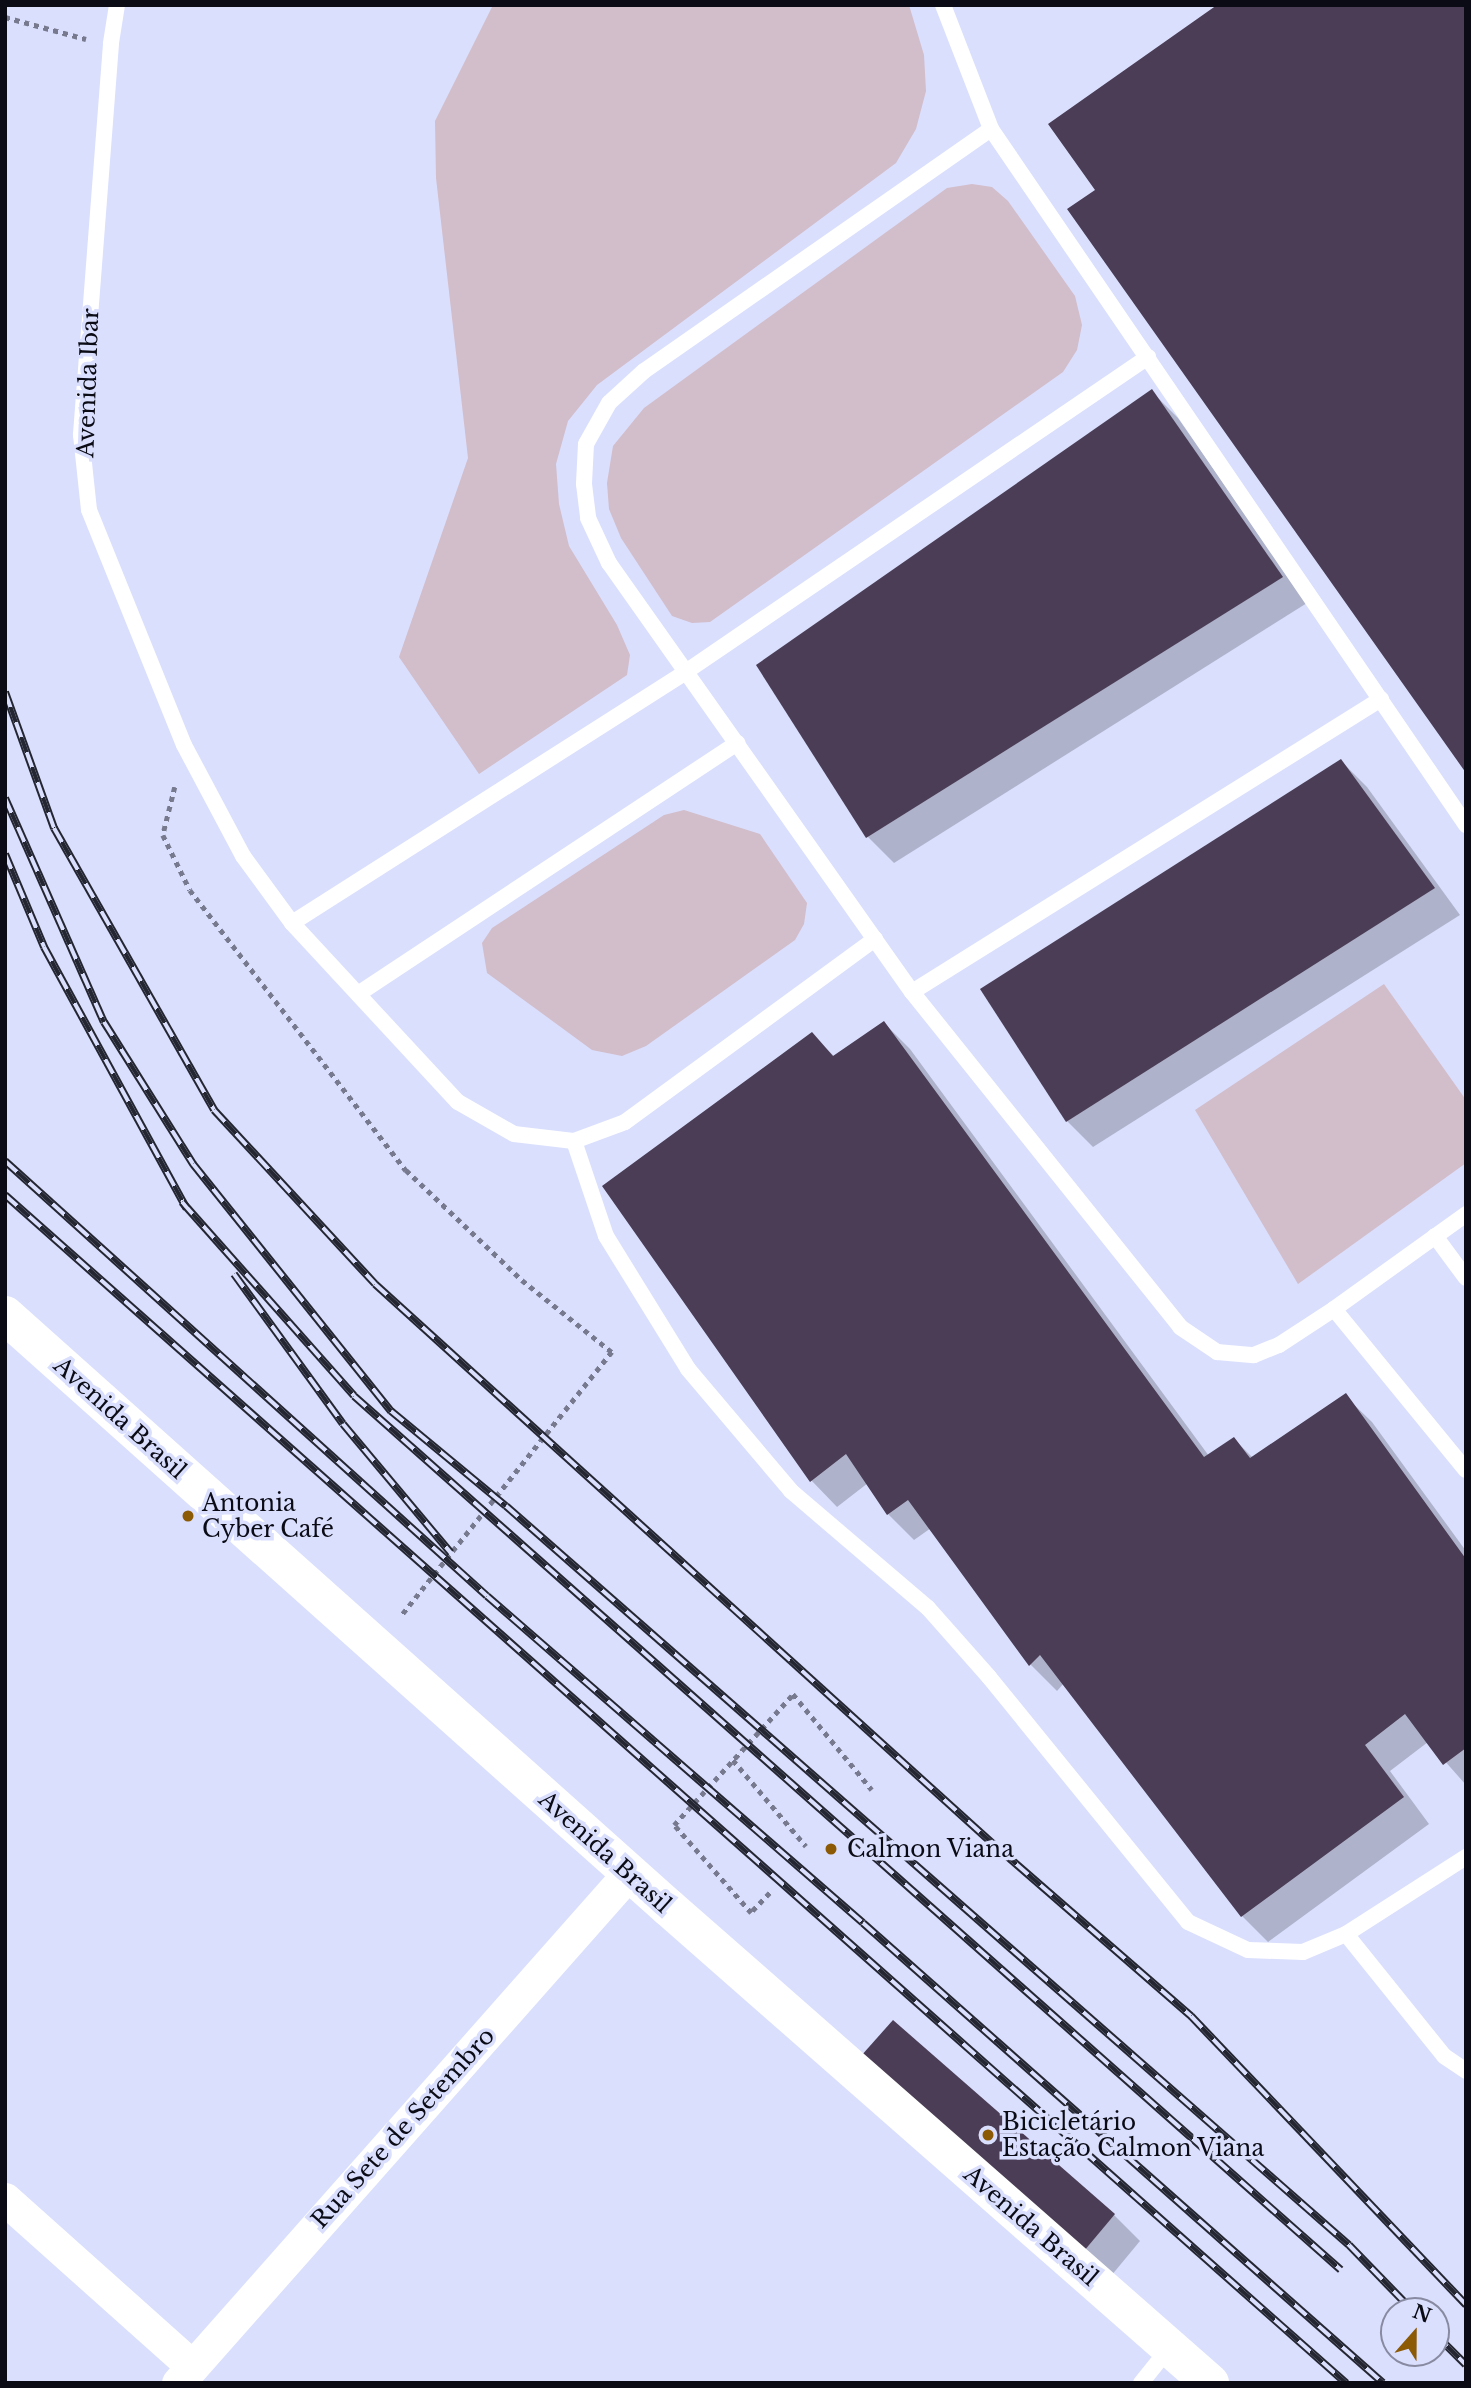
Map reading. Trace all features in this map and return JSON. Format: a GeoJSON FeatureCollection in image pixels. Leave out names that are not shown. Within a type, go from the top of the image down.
{"type":"FeatureCollection","features":[{"type":"Feature","properties":{"kind":"main road","name":"Avenida Brasil"},"geometry":{"type":"LineString","coordinates":[[5,1315],[629,1873],[1210,2383]]}},
{"type":"Feature","properties":{"kind":"street","name":"Rua Sete de Setembro"},"geometry":{"type":"LineString","coordinates":[[185,2374],[629,1873]]}},
{"type":"Feature","properties":{"kind":"street"},"geometry":{"type":"LineString","coordinates":[[5,2199],[185,2374]]}},
{"type":"Feature","properties":{"kind":"lane","name":"Avenida Ibar"},"geometry":{"type":"LineString","coordinates":[[117,5],[111,44],[81,435],[89,510],[184,746],[243,856],[292,923],[458,1102],[514,1134],[574,1141]]}},
{"type":"Feature","properties":{"kind":"lane"},"geometry":{"type":"LineString","coordinates":[[943,5],[992,129],[1466,825]]}},
{"type":"Feature","properties":{"kind":"lane"},"geometry":{"type":"LineString","coordinates":[[992,129],[644,372],[609,403],[586,444],[588,518],[609,563],[912,992],[1180,1327],[1217,1352],[1254,1356],[1279,1345],[1334,1309],[1466,1214]]}},
{"type":"Feature","properties":{"kind":"lane"},"geometry":{"type":"LineString","coordinates":[[292,923],[687,671],[1147,357]]}},
{"type":"Feature","properties":{"kind":"lane"},"geometry":{"type":"LineString","coordinates":[[912,992],[1381,699]]}},
{"type":"Feature","properties":{"kind":"lane"},"geometry":{"type":"LineString","coordinates":[[358,994],[737,743]]}},
{"type":"Feature","properties":{"kind":"lane"},"geometry":{"type":"LineString","coordinates":[[875,939],[625,1122],[574,1141],[606,1236],[688,1369],[791,1491],[928,1608],[989,1676],[1188,1922],[1248,1950],[1303,1952],[1346,1934],[1466,1857]]}},
{"type":"Feature","properties":{"kind":"lane"},"geometry":{"type":"LineString","coordinates":[[1435,1236],[1466,1278]]}},
{"type":"Feature","properties":{"kind":"lane"},"geometry":{"type":"LineString","coordinates":[[1334,1309],[1466,1470]]}},
{"type":"Feature","properties":{"kind":"lane"},"geometry":{"type":"LineString","coordinates":[[1346,1934],[1444,2056],[1466,2071]]}},
{"type":"Feature","properties":{"kind":"lane"},"geometry":{"type":"LineString","coordinates":[[1141,2383],[1169,2348]]}},
{"type":"Feature","properties":{"kind":"path"},"geometry":{"type":"LineString","coordinates":[[5,17],[57,32]]}},
{"type":"Feature","properties":{"kind":"path"},"geometry":{"type":"LineString","coordinates":[[184,746],[163,835],[190,890],[406,1170],[463,1226],[612,1352],[415,1598]]}},
{"type":"Feature","properties":{"kind":"path"},"geometry":{"type":"LineString","coordinates":[[771,1893],[751,1913],[674,1825],[793,1694],[872,1790]]}},
{"type":"Feature","properties":{"kind":"path"},"geometry":{"type":"LineString","coordinates":[[733,1760],[806,1846]]}},
{"type":"Feature","properties":{"kind":"shaded area"},"geometry":{"type":"Polygon","coordinates":[[[493,5],[909,5],[924,55],[926,91],[916,129],[896,163],[597,385],[568,421],[556,464],[559,504],[569,546],[617,625],[630,655],[627,675],[479,774],[399,657],[468,458],[436,178],[435,121],[493,5]]]}},
{"type":"Feature","properties":{"kind":"shaded area"},"geometry":{"type":"Polygon","coordinates":[[[972,184],[992,187],[1008,201],[1075,296],[1082,325],[1077,350],[1063,372],[710,622],[692,623],[672,616],[621,538],[609,509],[607,483],[613,446],[644,408],[947,188],[972,184]]]}},
{"type":"Feature","properties":{"kind":"shaded area"},"geometry":{"type":"Polygon","coordinates":[[[684,810],[760,834],[807,903],[804,924],[795,940],[646,1046],[622,1056],[592,1050],[487,973],[482,943],[492,928],[664,815],[684,810]]]}},
{"type":"Feature","properties":{"kind":"shaded area"},"geometry":{"type":"Polygon","coordinates":[[[1384,984],[1466,1100],[1466,1163],[1298,1284],[1195,1110],[1384,984]]]}},
{"type":"Feature","properties":{"kind":"building"},"geometry":{"type":"Polygon","coordinates":[[[1217,5],[1466,5],[1466,773],[1067,209],[1095,190],[1048,124],[1217,5]]]}},
{"type":"Feature","properties":{"kind":"building"},"geometry":{"type":"Polygon","coordinates":[[[1152,389],[1283,577],[866,838],[756,665],[1152,389]]]}},
{"type":"Feature","properties":{"kind":"building"},"geometry":{"type":"Polygon","coordinates":[[[1341,759],[1435,888],[1066,1122],[980,989],[1341,759]]]}},
{"type":"Feature","properties":{"kind":"building"},"geometry":{"type":"Polygon","coordinates":[[[884,1021],[1204,1457],[1234,1437],[1250,1458],[1346,1393],[1466,1559],[1466,1748],[1443,1765],[1405,1714],[1365,1745],[1404,1797],[1241,1917],[1040,1655],[1029,1666],[908,1500],[887,1515],[846,1454],[810,1482],[602,1186],[812,1032],[833,1056],[884,1021]]]}},
{"type":"Feature","properties":{"kind":"building","name":"Bicicletário Estação Calmon Viana"},"geometry":{"type":"Polygon","coordinates":[[[893,2020],[1115,2214],[1084,2251],[861,2056],[893,2020]]]}},
{"type":"Feature","properties":{"kind":"railway"},"geometry":{"type":"LineString","coordinates":[[5,692],[54,828],[214,1110],[375,1284],[992,1843],[1191,2016],[1466,2305]]}},
{"type":"Feature","properties":{"kind":"railway"},"geometry":{"type":"LineString","coordinates":[[5,798],[104,1022],[193,1164],[391,1411],[506,1506],[1349,2245],[1399,2297]]}},
{"type":"Feature","properties":{"kind":"railway"},"geometry":{"type":"LineString","coordinates":[[5,854],[44,947],[187,1209]]}},
{"type":"Feature","properties":{"kind":"railway"},"geometry":{"type":"LineString","coordinates":[[5,1161],[487,1596],[863,1923],[1383,2383]]}},
{"type":"Feature","properties":{"kind":"railway"},"geometry":{"type":"LineString","coordinates":[[5,1195],[1346,2383]]}},
{"type":"Feature","properties":{"kind":"railway"},"geometry":{"type":"LineString","coordinates":[[182,1202],[354,1396],[1341,2270]]}},
{"type":"Feature","properties":{"kind":"railway"},"geometry":{"type":"LineString","coordinates":[[234,1274],[343,1424],[451,1553]]}},
{"type":"Feature","properties":{"kind":"railway"},"geometry":{"type":"LineString","coordinates":[[1450,2349],[1466,2365]]}},
{"type":"Feature","properties":{"kind":"place","name":"Antonia Cyber Café"},"geometry":{"type":"Point","coordinates":[188,1516]}},
{"type":"Feature","properties":{"kind":"place","name":"Calmon Viana"},"geometry":{"type":"Point","coordinates":[831,1849]}},
{"type":"Feature","properties":{"kind":"place","name":"Bicicletário Estação Calmon Viana"},"geometry":{"type":"Point","coordinates":[988,2135]}}]}
